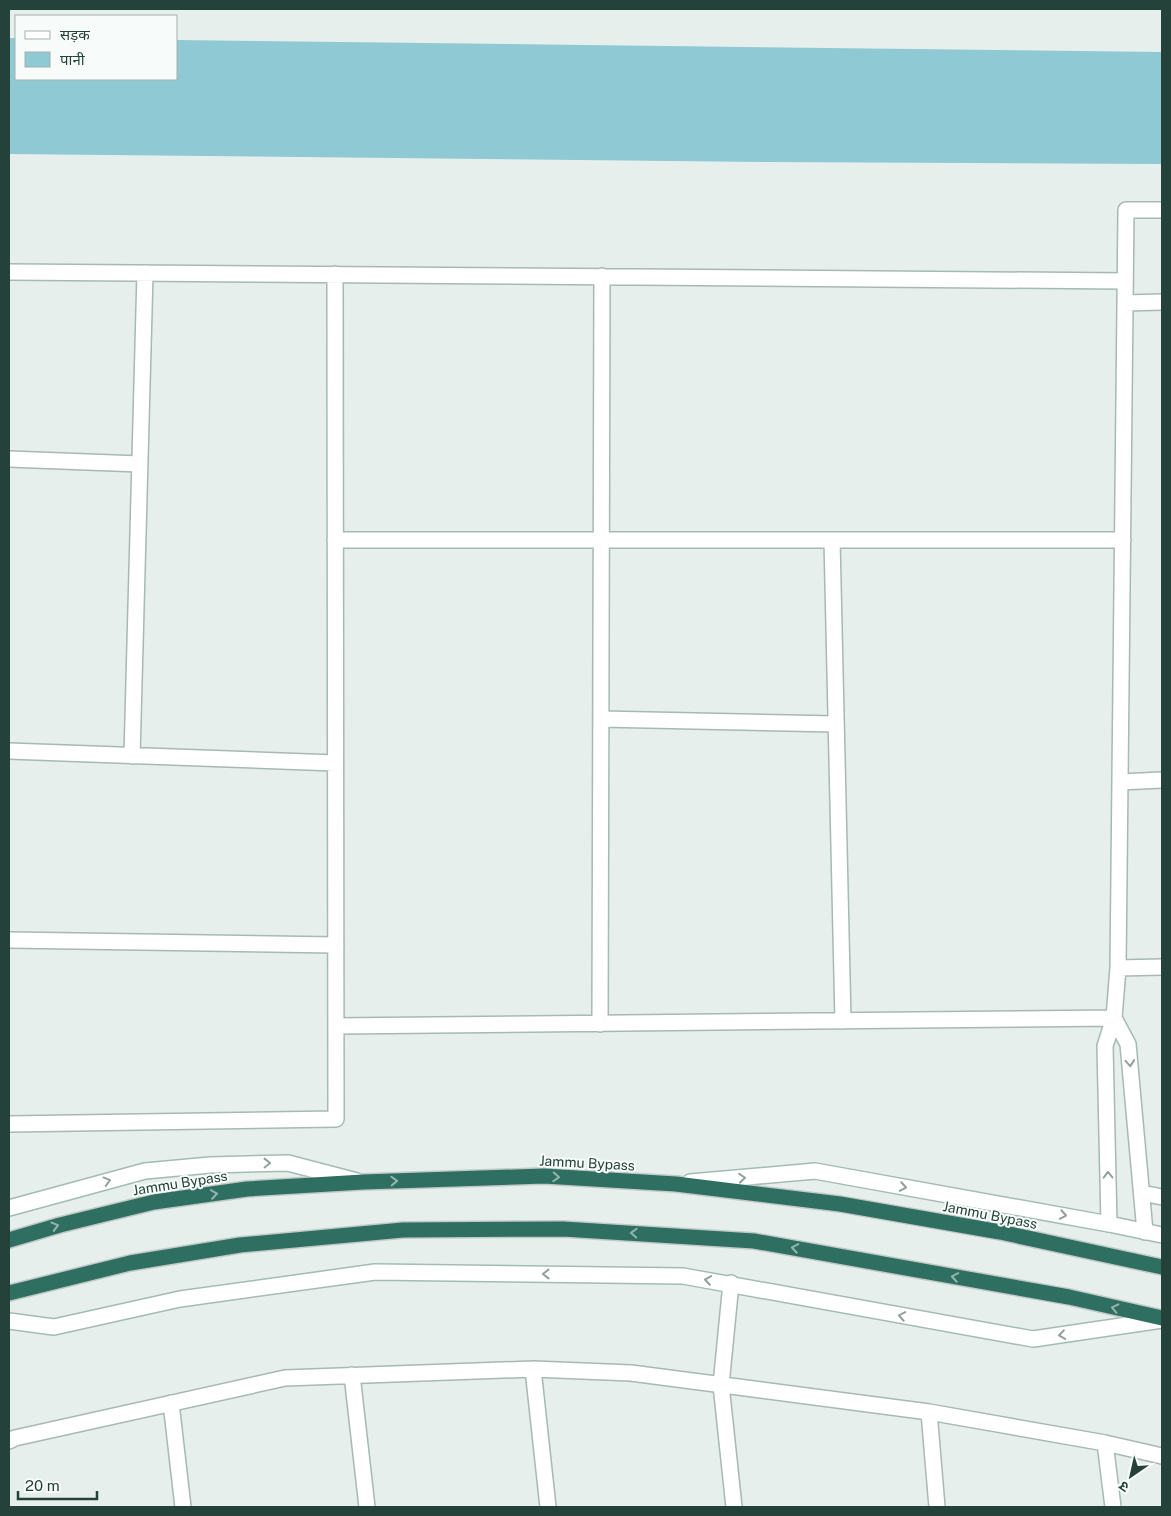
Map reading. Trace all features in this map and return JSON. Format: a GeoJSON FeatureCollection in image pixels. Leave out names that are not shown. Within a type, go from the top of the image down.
{"type":"FeatureCollection","features":[{"type":"Feature","properties":{"kind":"highway","name":"Jammu Bypass"},"geometry":{"type":"LineString","coordinates":[[9,1240],[60,1225],[154,1202],[247,1189],[363,1182],[544,1176],[676,1184],[840,1204],[1000,1232],[1162,1267]]}},
{"type":"Feature","properties":{"kind":"highway"},"geometry":{"type":"LineString","coordinates":[[9,1293],[130,1264],[240,1245],[403,1230],[563,1229],[754,1241],[1069,1297],[1162,1319]]}},
{"type":"Feature","properties":{"kind":"street"},"geometry":{"type":"LineString","coordinates":[[1109,1224],[1105,1046],[1114,1018],[1118,968],[1126,210],[1162,210]]}},
{"type":"Feature","properties":{"kind":"street"},"geometry":{"type":"LineString","coordinates":[[9,272],[1125,281]]}},
{"type":"Feature","properties":{"kind":"street"},"geometry":{"type":"LineString","coordinates":[[132,756],[145,273]]}},
{"type":"Feature","properties":{"kind":"street"},"geometry":{"type":"LineString","coordinates":[[9,1124],[336,1119],[335,274]]}},
{"type":"Feature","properties":{"kind":"street"},"geometry":{"type":"LineString","coordinates":[[600,1024],[602,276]]}},
{"type":"Feature","properties":{"kind":"street"},"geometry":{"type":"LineString","coordinates":[[1125,303],[1162,302]]}},
{"type":"Feature","properties":{"kind":"street"},"geometry":{"type":"LineString","coordinates":[[9,459],[140,464]]}},
{"type":"Feature","properties":{"kind":"street"},"geometry":{"type":"LineString","coordinates":[[336,540],[1122,540]]}},
{"type":"Feature","properties":{"kind":"street"},"geometry":{"type":"LineString","coordinates":[[832,540],[843,1021]]}},
{"type":"Feature","properties":{"kind":"street"},"geometry":{"type":"LineString","coordinates":[[601,720],[836,724]]}},
{"type":"Feature","properties":{"kind":"street"},"geometry":{"type":"LineString","coordinates":[[9,751],[336,763]]}},
{"type":"Feature","properties":{"kind":"street"},"geometry":{"type":"LineString","coordinates":[[1120,782],[1162,780]]}},
{"type":"Feature","properties":{"kind":"street"},"geometry":{"type":"LineString","coordinates":[[9,940],[336,945]]}},
{"type":"Feature","properties":{"kind":"street"},"geometry":{"type":"LineString","coordinates":[[1118,968],[1162,967]]}},
{"type":"Feature","properties":{"kind":"street"},"geometry":{"type":"LineString","coordinates":[[336,1026],[1114,1018]]}},
{"type":"Feature","properties":{"kind":"street"},"geometry":{"type":"LineString","coordinates":[[1114,1018],[1128,1044],[1145,1232]]}},
{"type":"Feature","properties":{"kind":"street"},"geometry":{"type":"LineString","coordinates":[[9,1208],[145,1171],[210,1165],[288,1163],[363,1182]]}},
{"type":"Feature","properties":{"kind":"street"},"geometry":{"type":"LineString","coordinates":[[676,1184],[815,1171],[1162,1235]]}},
{"type":"Feature","properties":{"kind":"street"},"geometry":{"type":"LineString","coordinates":[[1142,1194],[1162,1197]]}},
{"type":"Feature","properties":{"kind":"street"},"geometry":{"type":"LineString","coordinates":[[9,1321],[54,1326],[180,1299],[375,1272],[673,1275],[1033,1339],[1162,1319]]}},
{"type":"Feature","properties":{"kind":"street"},"geometry":{"type":"LineString","coordinates":[[731,1284],[722,1385],[734,1507]]}},
{"type":"Feature","properties":{"kind":"street"},"geometry":{"type":"LineString","coordinates":[[533,1369],[548,1507]]}},
{"type":"Feature","properties":{"kind":"street"},"geometry":{"type":"LineString","coordinates":[[9,1441],[15,1438],[285,1378],[533,1369],[631,1373],[929,1412],[1105,1443],[1162,1456]]}},
{"type":"Feature","properties":{"kind":"street"},"geometry":{"type":"LineString","coordinates":[[352,1375],[367,1507]]}},
{"type":"Feature","properties":{"kind":"street"},"geometry":{"type":"LineString","coordinates":[[171,1403],[182,1507]]}},
{"type":"Feature","properties":{"kind":"street"},"geometry":{"type":"LineString","coordinates":[[929,1412],[936,1507]]}},
{"type":"Feature","properties":{"kind":"street"},"geometry":{"type":"LineString","coordinates":[[1105,1443],[1113,1507]]}},
{"type":"Feature","properties":{"kind":"water"},"geometry":{"type":"Polygon","coordinates":[[[9,38],[15,38],[15,80],[178,80],[178,40],[1162,52],[1162,164],[9,154],[9,38]]]}}]}
